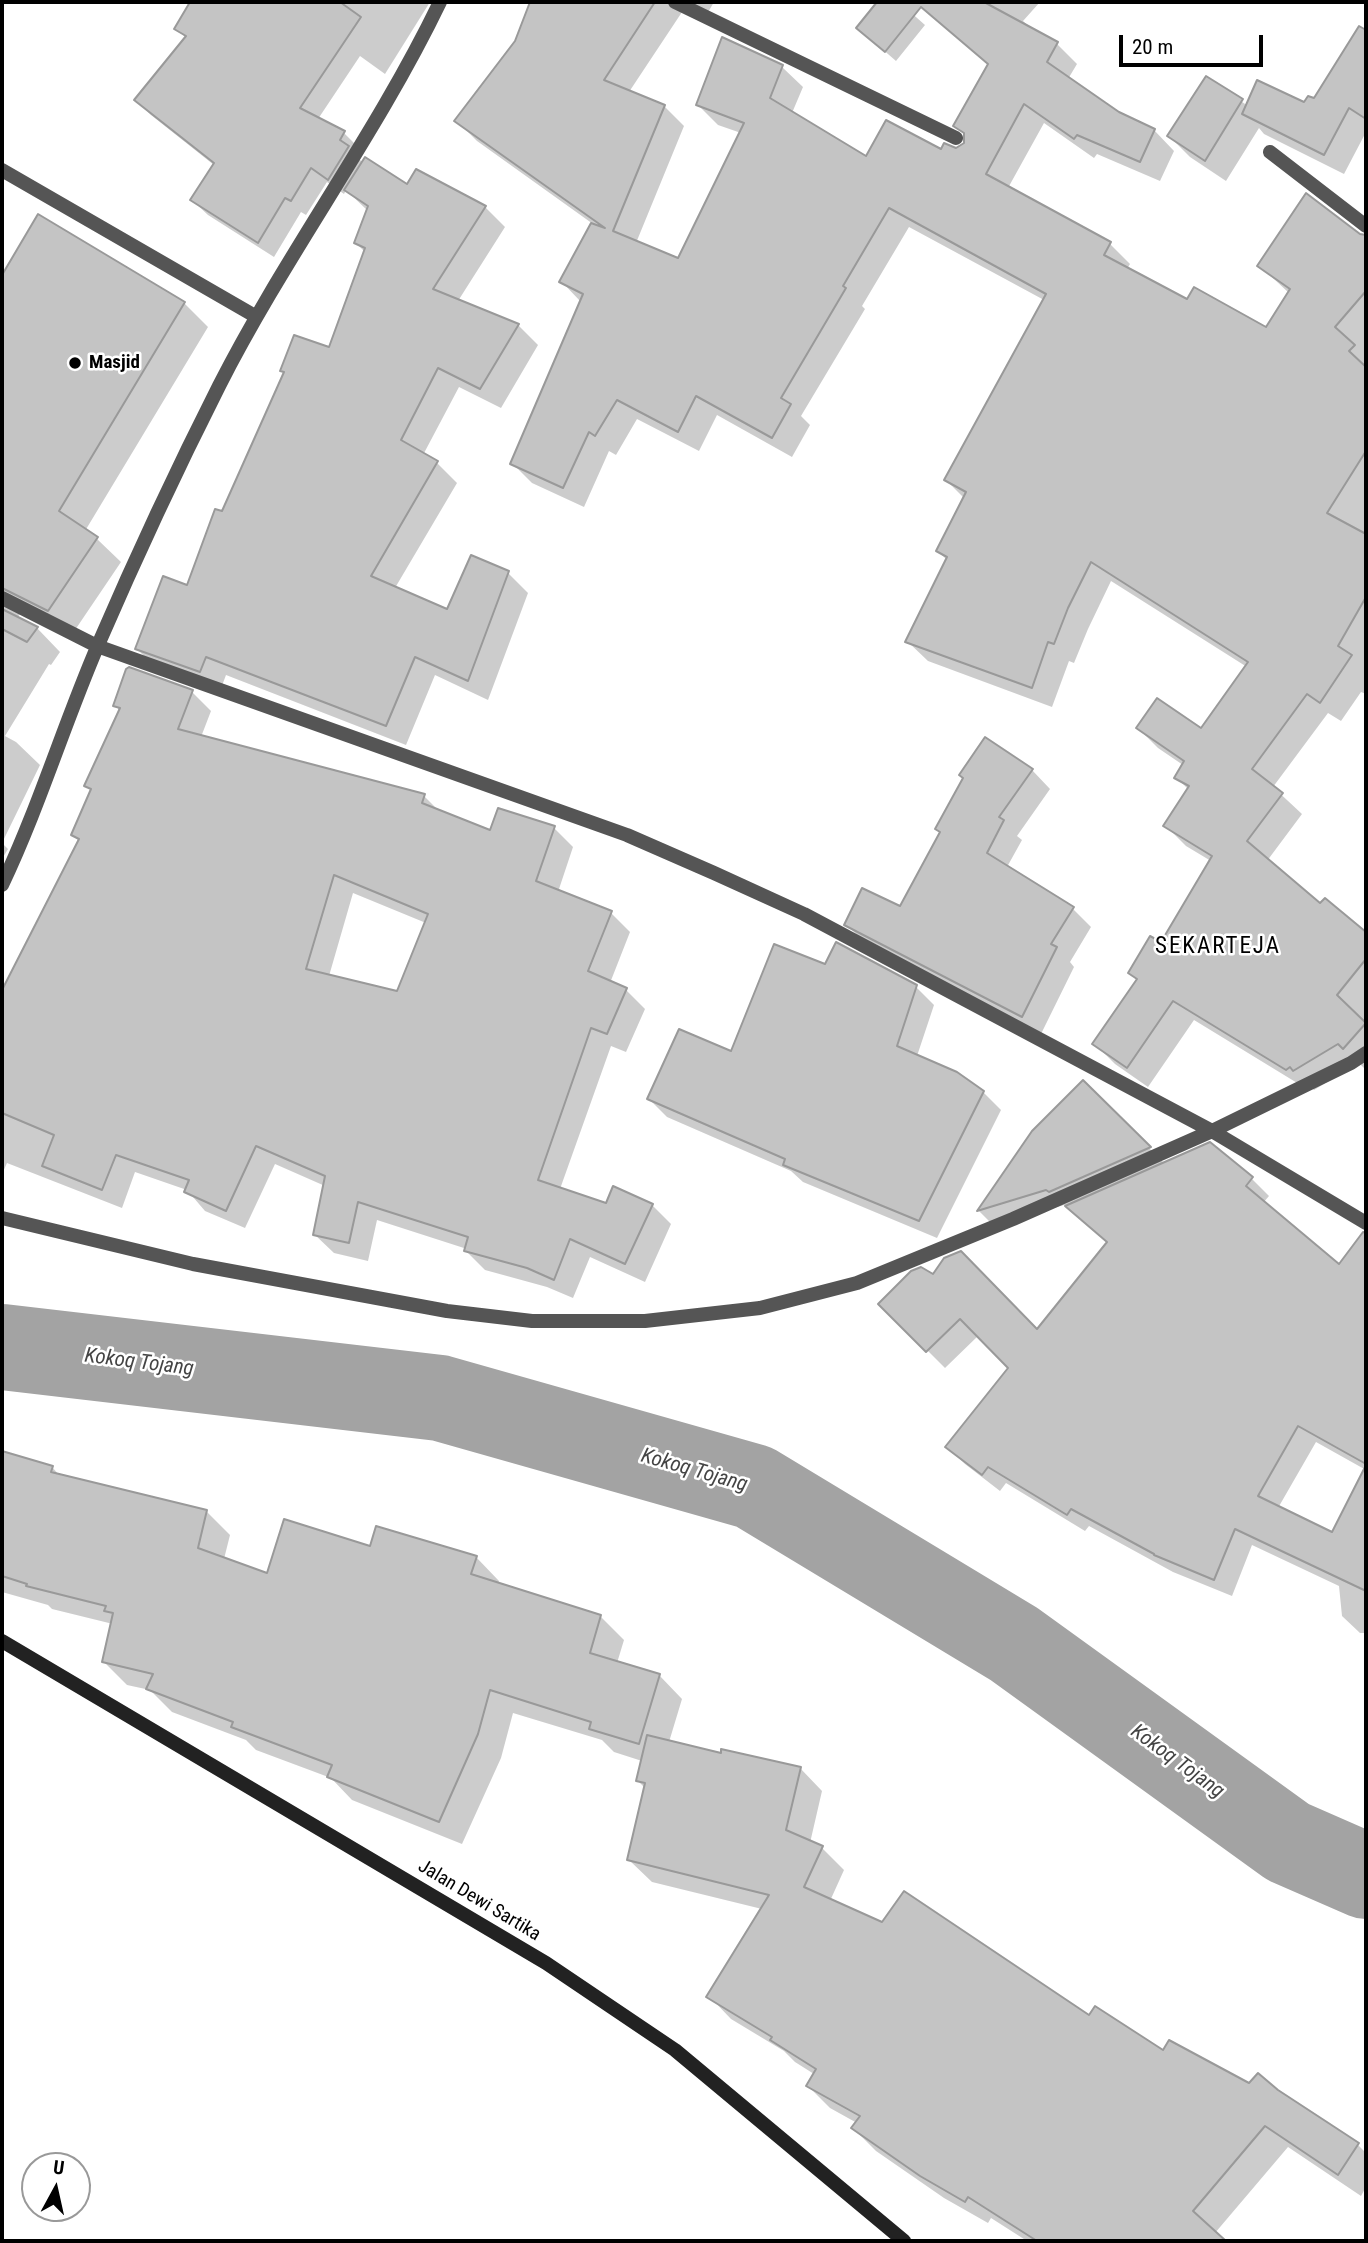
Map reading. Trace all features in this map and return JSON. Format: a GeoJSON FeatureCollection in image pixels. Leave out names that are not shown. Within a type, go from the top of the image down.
{"type":"FeatureCollection","features":[{"type":"Feature","properties":{"kind":"street"},"geometry":{"type":"LineString","coordinates":[[2,885],[27,832],[97,646],[176,472],[255,316],[411,63],[440,2]]}},
{"type":"Feature","properties":{"kind":"street"},"geometry":{"type":"LineString","coordinates":[[675,2],[956,138]]}},
{"type":"Feature","properties":{"kind":"street"},"geometry":{"type":"LineString","coordinates":[[1270,152],[1366,226]]}},
{"type":"Feature","properties":{"kind":"street"},"geometry":{"type":"LineString","coordinates":[[2,170],[255,316]]}},
{"type":"Feature","properties":{"kind":"street"},"geometry":{"type":"LineString","coordinates":[[2,598],[97,646],[627,835],[804,914],[1213,1131],[1366,1223]]}},
{"type":"Feature","properties":{"kind":"street"},"geometry":{"type":"LineString","coordinates":[[2,1218],[193,1264],[447,1311],[532,1321],[645,1321],[760,1308],[857,1283],[1013,1219],[1213,1131],[1366,1053]]}},
{"type":"Feature","properties":{"kind":"street","name":"Jalan Dewi Sartika"},"geometry":{"type":"LineString","coordinates":[[2,1641],[545,1963],[618,2010],[685,2057],[904,2241]]}},
{"type":"Feature","properties":{"kind":"building"},"geometry":{"type":"Polygon","coordinates":[[[190,2],[340,2],[361,17],[300,108],[345,131],[340,140],[349,146],[328,180],[311,168],[291,201],[285,198],[258,243],[190,200],[214,163],[134,100],[186,36],[174,29],[190,2]]]}},
{"type":"Feature","properties":{"kind":"building"},"geometry":{"type":"Polygon","coordinates":[[[530,2],[655,2],[604,80],[665,105],[613,231],[678,258],[744,123],[696,105],[722,37],[783,65],[770,98],[866,156],[886,120],[941,149],[944,143],[956,148],[964,143],[964,133],[953,126],[988,64],[921,7],[885,52],[856,28],[877,2],[984,2],[1058,42],[1047,62],[1119,112],[1155,129],[1140,162],[1077,135],[1074,139],[1024,104],[986,174],[1111,242],[1104,255],[1187,299],[1194,287],[1266,327],[1290,289],[1257,266],[1306,193],[1360,234],[1366,235],[1366,291],[1335,327],[1355,345],[1349,351],[1366,367],[1366,451],[1327,513],[1366,534],[1366,597],[1338,646],[1352,655],[1320,703],[1307,694],[1252,769],[1283,793],[1247,841],[1320,903],[1325,898],[1366,932],[1366,959],[1337,995],[1366,1023],[1343,1049],[1338,1044],[1293,1071],[1290,1067],[1286,1070],[1173,1001],[1127,1068],[1092,1044],[1137,979],[1128,973],[1150,936],[1161,942],[1212,856],[1163,826],[1189,786],[1174,778],[1184,761],[1136,728],[1157,698],[1201,728],[1248,662],[1091,562],[1054,644],[1048,642],[1032,688],[905,642],[947,557],[936,551],[966,492],[944,480],[1046,294],[889,208],[843,286],[846,288],[781,398],[791,404],[772,438],[696,396],[678,432],[617,400],[595,436],[589,432],[563,488],[510,464],[583,294],[559,282],[591,223],[605,228],[454,121],[515,41],[530,2]]]}},
{"type":"Feature","properties":{"kind":"building"},"geometry":{"type":"Polygon","coordinates":[[[1359,26],[1366,30],[1366,119],[1349,108],[1324,155],[1242,114],[1257,80],[1304,102],[1308,96],[1314,98],[1359,26]]]}},
{"type":"Feature","properties":{"kind":"building"},"geometry":{"type":"Polygon","coordinates":[[[1206,76],[1243,99],[1205,161],[1167,136],[1206,76]]]}},
{"type":"Feature","properties":{"kind":"building"},"geometry":{"type":"Polygon","coordinates":[[[365,157],[407,184],[416,169],[486,206],[433,289],[519,324],[480,389],[438,368],[401,440],[438,461],[371,576],[447,609],[471,555],[509,571],[468,681],[415,657],[386,726],[206,657],[200,672],[135,649],[163,576],[187,585],[215,509],[222,511],[284,372],[280,371],[294,335],[329,347],[365,248],[354,243],[368,206],[344,190],[365,157]]]}},
{"type":"Feature","properties":{"kind":"building","name":"Masjid"},"geometry":{"type":"Polygon","coordinates":[[[38,214],[185,302],[59,511],[98,537],[48,611],[2,588],[2,275],[38,214]]]}},
{"type":"Feature","properties":{"kind":"building"},"geometry":{"type":"Polygon","coordinates":[[[2,609],[38,627],[27,642],[2,629],[2,609]]]}},
{"type":"Feature","properties":{"kind":"building"},"geometry":{"type":"Polygon","coordinates":[[[129,667],[193,690],[178,729],[425,794],[422,803],[490,830],[498,808],[555,826],[536,881],[612,911],[588,971],[627,988],[607,1034],[591,1028],[538,1180],[606,1203],[613,1186],[653,1204],[625,1264],[570,1239],[554,1280],[527,1268],[464,1251],[468,1237],[358,1202],[349,1243],[313,1235],[325,1176],[256,1146],[226,1211],[184,1192],[189,1180],[116,1155],[102,1190],[42,1166],[54,1135],[2,1113],[2,990],[79,839],[71,835],[91,789],[84,786],[120,708],[113,706],[129,667]],[[334,875],[306,969],[397,991],[428,914],[334,875]]]}},
{"type":"Feature","properties":{"kind":"building"},"geometry":{"type":"Polygon","coordinates":[[[985,737],[1033,769],[999,817],[1004,820],[987,853],[1074,907],[1051,944],[1057,947],[1022,1017],[844,925],[862,888],[900,906],[940,832],[935,829],[963,778],[959,775],[985,737]]]}},
{"type":"Feature","properties":{"kind":"building"},"geometry":{"type":"Polygon","coordinates":[[[836,942],[917,985],[897,1046],[957,1072],[984,1091],[919,1221],[783,1165],[785,1159],[647,1099],[679,1029],[731,1051],[774,944],[825,964],[836,942]]]}},
{"type":"Feature","properties":{"kind":"building"},"geometry":{"type":"Polygon","coordinates":[[[1083,1080],[1151,1147],[1049,1192],[1046,1190],[977,1211],[1032,1131],[1083,1080]]]}},
{"type":"Feature","properties":{"kind":"building"},"geometry":{"type":"Polygon","coordinates":[[[1210,1142],[1253,1177],[1246,1186],[1339,1264],[1363,1232],[1366,1233],[1366,1464],[1298,1426],[1258,1496],[1332,1532],[1366,1465],[1366,1591],[1235,1529],[1214,1580],[1154,1555],[1071,1509],[1067,1515],[988,1467],[982,1475],[945,1447],[1008,1368],[960,1319],[926,1352],[878,1304],[911,1271],[921,1267],[933,1274],[944,1258],[961,1251],[1037,1329],[1107,1242],[1065,1206],[1210,1142]]]}},
{"type":"Feature","properties":{"kind":"building"},"geometry":{"type":"Polygon","coordinates":[[[2,1451],[53,1466],[51,1472],[207,1510],[198,1548],[267,1573],[284,1519],[370,1546],[376,1526],[477,1556],[471,1574],[601,1615],[590,1653],[660,1674],[639,1744],[589,1729],[591,1722],[490,1690],[478,1734],[439,1822],[327,1777],[332,1765],[231,1727],[233,1722],[146,1689],[153,1674],[102,1662],[113,1613],[104,1611],[106,1606],[26,1586],[27,1584],[2,1576],[2,1451]]]}},
{"type":"Feature","properties":{"kind":"building"},"geometry":{"type":"Polygon","coordinates":[[[647,1735],[721,1753],[721,1749],[801,1767],[786,1830],[823,1846],[804,1887],[882,1922],[904,1891],[1089,2015],[1095,2006],[1163,2050],[1169,2040],[1249,2083],[1258,2073],[1278,2090],[1359,2143],[1338,2175],[1265,2126],[1193,2211],[1226,2241],[1037,2241],[968,2197],[965,2202],[920,2176],[851,2128],[860,2116],[806,2086],[816,2069],[770,2040],[772,2037],[706,1997],[769,1895],[627,1860],[645,1783],[636,1781],[647,1735]]]}},
{"type":"Feature","properties":{"kind":"waterway","name":"Kokoq Tojang"},"geometry":{"type":"LineString","coordinates":[[2,1347],[440,1398],[754,1487],[1014,1644],[1288,1842],[1366,1876]]}},
{"type":"Feature","properties":{"kind":"place","name":"Masjid"},"geometry":{"type":"Point","coordinates":[75,363]}},
{"type":"Feature","properties":{"kind":"district","name":"SEKARTEJA"},"geometry":{"type":"Point","coordinates":[1218,947]}}]}
